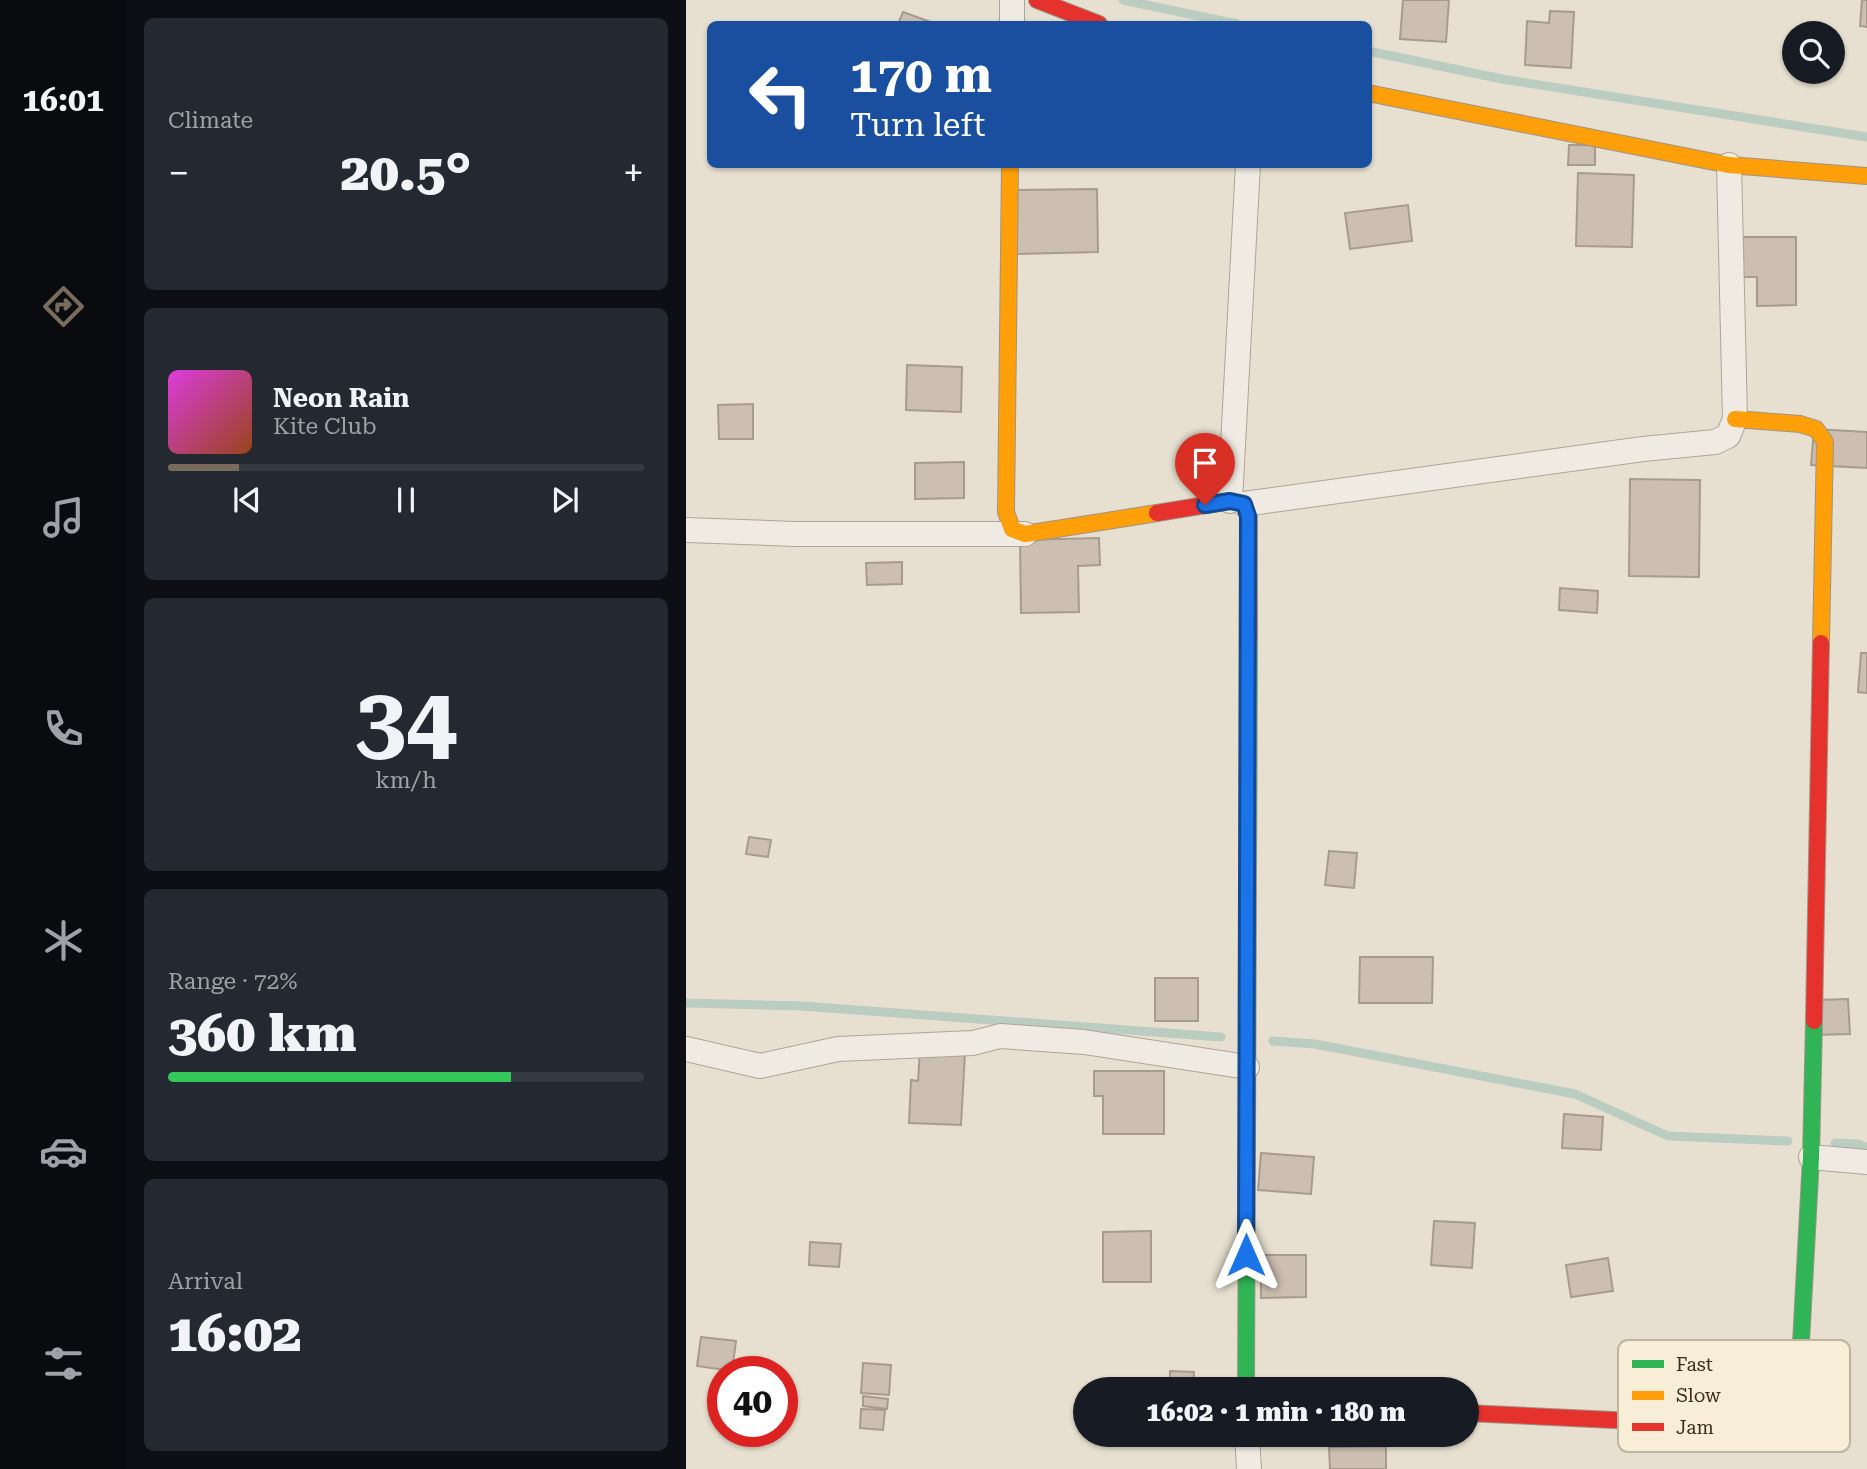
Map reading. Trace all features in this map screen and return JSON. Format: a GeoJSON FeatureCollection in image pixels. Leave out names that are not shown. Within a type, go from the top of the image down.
{"type":"FeatureCollection","features":[{"type":"Feature","properties":{"kind":"street"},"geometry":{"type":"LineString","coordinates":[[1012,0],[1012,21]]}},
{"type":"Feature","properties":{"kind":"street"},"geometry":{"type":"LineString","coordinates":[[1037,0],[1091,21]]}},
{"type":"Feature","properties":{"kind":"street"},"geometry":{"type":"LineString","coordinates":[[1372,94],[1729,165],[1867,176]]}},
{"type":"Feature","properties":{"kind":"street"},"geometry":{"type":"LineString","coordinates":[[686,530],[794,534],[1025,534],[1237,503],[1643,449],[1715,442],[1728,436],[1735,419],[1729,165]]}},
{"type":"Feature","properties":{"kind":"street"},"geometry":{"type":"LineString","coordinates":[[1010,168],[1006,512],[1012,529],[1025,534]]}},
{"type":"Feature","properties":{"kind":"street"},"geometry":{"type":"LineString","coordinates":[[1246,1377],[1248,516],[1237,503],[1248,168]]}},
{"type":"Feature","properties":{"kind":"street"},"geometry":{"type":"LineString","coordinates":[[1735,419],[1800,424],[1816,429],[1825,442],[1811,1157],[1801,1340]]}},
{"type":"Feature","properties":{"kind":"street"},"geometry":{"type":"LineString","coordinates":[[686,1049],[761,1066],[838,1049],[973,1043],[1000,1036],[1084,1042],[1247,1067]]}},
{"type":"Feature","properties":{"kind":"street"},"geometry":{"type":"LineString","coordinates":[[1811,1157],[1867,1162]]}},
{"type":"Feature","properties":{"kind":"street"},"geometry":{"type":"LineString","coordinates":[[1479,1414],[1618,1421]]}},
{"type":"Feature","properties":{"kind":"street"},"geometry":{"type":"LineString","coordinates":[[1248,1447],[1250,1469]]}},
{"type":"Feature","properties":{"kind":"building"},"geometry":{"type":"Polygon","coordinates":[[[1403,0],[1449,0],[1446,42],[1400,39],[1403,0]]]}},
{"type":"Feature","properties":{"kind":"building"},"geometry":{"type":"Polygon","coordinates":[[[1862,0],[1867,0],[1867,27],[1860,26],[1862,0]]]}},
{"type":"Feature","properties":{"kind":"building"},"geometry":{"type":"Polygon","coordinates":[[[1550,11],[1574,12],[1571,68],[1525,65],[1527,21],[1549,23],[1550,11]]]}},
{"type":"Feature","properties":{"kind":"building"},"geometry":{"type":"Polygon","coordinates":[[[903,12],[928,21],[899,21],[903,12]]]}},
{"type":"Feature","properties":{"kind":"building"},"geometry":{"type":"Polygon","coordinates":[[[1569,145],[1595,145],[1595,165],[1568,165],[1569,145]]]}},
{"type":"Feature","properties":{"kind":"building"},"geometry":{"type":"Polygon","coordinates":[[[1578,173],[1634,175],[1632,247],[1576,246],[1578,173]]]}},
{"type":"Feature","properties":{"kind":"building"},"geometry":{"type":"Polygon","coordinates":[[[1097,189],[1098,252],[1015,254],[1014,190],[1097,189]]]}},
{"type":"Feature","properties":{"kind":"building"},"geometry":{"type":"Polygon","coordinates":[[[1408,205],[1412,241],[1350,249],[1345,213],[1408,205]]]}},
{"type":"Feature","properties":{"kind":"building"},"geometry":{"type":"Polygon","coordinates":[[[1742,237],[1796,237],[1796,305],[1757,306],[1757,277],[1743,277],[1742,237]]]}},
{"type":"Feature","properties":{"kind":"building"},"geometry":{"type":"Polygon","coordinates":[[[907,365],[962,367],[961,412],[906,410],[907,365]]]}},
{"type":"Feature","properties":{"kind":"building"},"geometry":{"type":"Polygon","coordinates":[[[753,404],[753,439],[719,439],[718,405],[753,404]]]}},
{"type":"Feature","properties":{"kind":"building"},"geometry":{"type":"Polygon","coordinates":[[[1814,429],[1867,432],[1867,468],[1811,465],[1814,429]]]}},
{"type":"Feature","properties":{"kind":"building"},"geometry":{"type":"Polygon","coordinates":[[[964,462],[964,498],[915,499],[915,463],[964,462]]]}},
{"type":"Feature","properties":{"kind":"building"},"geometry":{"type":"Polygon","coordinates":[[[1630,479],[1700,480],[1699,577],[1629,576],[1630,479]]]}},
{"type":"Feature","properties":{"kind":"building"},"geometry":{"type":"Polygon","coordinates":[[[1099,538],[1100,565],[1078,566],[1079,612],[1021,613],[1020,540],[1099,538]]]}},
{"type":"Feature","properties":{"kind":"building"},"geometry":{"type":"Polygon","coordinates":[[[902,562],[902,584],[867,585],[866,563],[902,562]]]}},
{"type":"Feature","properties":{"kind":"building"},"geometry":{"type":"Polygon","coordinates":[[[1560,588],[1598,591],[1597,613],[1559,610],[1560,588]]]}},
{"type":"Feature","properties":{"kind":"building"},"geometry":{"type":"Polygon","coordinates":[[[1861,653],[1867,653],[1867,693],[1858,692],[1861,653]]]}},
{"type":"Feature","properties":{"kind":"building"},"geometry":{"type":"Polygon","coordinates":[[[749,837],[771,840],[768,857],[746,854],[749,837]]]}},
{"type":"Feature","properties":{"kind":"building"},"geometry":{"type":"Polygon","coordinates":[[[1329,851],[1357,853],[1354,888],[1325,885],[1329,851]]]}},
{"type":"Feature","properties":{"kind":"building"},"geometry":{"type":"Polygon","coordinates":[[[1360,957],[1433,957],[1432,1003],[1359,1003],[1360,957]]]}},
{"type":"Feature","properties":{"kind":"building"},"geometry":{"type":"Polygon","coordinates":[[[1155,978],[1198,978],[1198,1021],[1155,1021],[1155,978]]]}},
{"type":"Feature","properties":{"kind":"building"},"geometry":{"type":"Polygon","coordinates":[[[1848,999],[1850,1034],[1815,1035],[1814,1000],[1848,999]]]}},
{"type":"Feature","properties":{"kind":"building"},"geometry":{"type":"Polygon","coordinates":[[[920,1050],[965,1053],[961,1125],[909,1123],[911,1080],[918,1081],[920,1050]]]}},
{"type":"Feature","properties":{"kind":"building"},"geometry":{"type":"Polygon","coordinates":[[[1094,1071],[1164,1071],[1164,1134],[1103,1134],[1103,1096],[1094,1096],[1094,1071]]]}},
{"type":"Feature","properties":{"kind":"building"},"geometry":{"type":"Polygon","coordinates":[[[1564,1114],[1603,1117],[1601,1150],[1562,1148],[1564,1114]]]}},
{"type":"Feature","properties":{"kind":"building"},"geometry":{"type":"Polygon","coordinates":[[[1261,1153],[1314,1157],[1311,1194],[1258,1190],[1261,1153]]]}},
{"type":"Feature","properties":{"kind":"building"},"geometry":{"type":"Polygon","coordinates":[[[1434,1221],[1475,1223],[1472,1268],[1431,1265],[1434,1221]]]}},
{"type":"Feature","properties":{"kind":"building"},"geometry":{"type":"Polygon","coordinates":[[[1151,1231],[1151,1282],[1103,1282],[1103,1232],[1151,1231]]]}},
{"type":"Feature","properties":{"kind":"building"},"geometry":{"type":"Polygon","coordinates":[[[810,1242],[841,1244],[839,1267],[809,1265],[810,1242]]]}},
{"type":"Feature","properties":{"kind":"building"},"geometry":{"type":"Polygon","coordinates":[[[1261,1255],[1306,1255],[1306,1297],[1261,1298],[1261,1255]]]}},
{"type":"Feature","properties":{"kind":"building"},"geometry":{"type":"Polygon","coordinates":[[[1608,1258],[1613,1291],[1571,1297],[1566,1265],[1608,1258]]]}},
{"type":"Feature","properties":{"kind":"building"},"geometry":{"type":"Polygon","coordinates":[[[701,1337],[736,1341],[734,1356],[707,1356],[707,1367],[697,1366],[701,1337]]]}},
{"type":"Feature","properties":{"kind":"building"},"geometry":{"type":"Polygon","coordinates":[[[863,1363],[891,1365],[889,1395],[861,1393],[863,1363]]]}},
{"type":"Feature","properties":{"kind":"building"},"geometry":{"type":"Polygon","coordinates":[[[1170,1371],[1194,1372],[1194,1377],[1170,1377],[1170,1371]]]}},
{"type":"Feature","properties":{"kind":"building"},"geometry":{"type":"Polygon","coordinates":[[[863,1396],[888,1399],[887,1409],[863,1406],[863,1396]]]}},
{"type":"Feature","properties":{"kind":"building"},"geometry":{"type":"Polygon","coordinates":[[[861,1409],[885,1410],[883,1430],[860,1428],[861,1409]]]}},
{"type":"Feature","properties":{"kind":"building"},"geometry":{"type":"Polygon","coordinates":[[[1329,1447],[1386,1447],[1386,1469],[1330,1469],[1329,1447]]]}},
{"type":"Feature","properties":{"kind":"waterway"},"geometry":{"type":"LineString","coordinates":[[1123,0],[1223,21]]}},
{"type":"Feature","properties":{"kind":"waterway"},"geometry":{"type":"LineString","coordinates":[[1372,52],[1502,79],[1867,137]]}},
{"type":"Feature","properties":{"kind":"waterway"},"geometry":{"type":"LineString","coordinates":[[686,1003],[802,1006],[1221,1037]]}},
{"type":"Feature","properties":{"kind":"waterway"},"geometry":{"type":"LineString","coordinates":[[1273,1041],[1315,1044],[1575,1094],[1668,1136],[1788,1141]]}},
{"type":"Feature","properties":{"kind":"waterway"},"geometry":{"type":"LineString","coordinates":[[1835,1143],[1858,1144],[1867,1148]]}},
{"type":"Feature","properties":{"kind":"traffic: fast"},"geometry":{"type":"LineString","coordinates":[[1246,1377],[1249,637]]}},
{"type":"Feature","properties":{"kind":"traffic: fast"},"geometry":{"type":"LineString","coordinates":[[1801,1340],[1811,1157],[1814,1021]]}},
{"type":"Feature","properties":{"kind":"traffic: slow"},"geometry":{"type":"LineString","coordinates":[[1372,94],[1729,165],[1867,176]]}},
{"type":"Feature","properties":{"kind":"traffic: slow"},"geometry":{"type":"LineString","coordinates":[[1010,168],[1006,512],[1012,529],[1025,534],[1157,513]]}},
{"type":"Feature","properties":{"kind":"traffic: slow"},"geometry":{"type":"LineString","coordinates":[[1735,419],[1800,424],[1816,429],[1825,442],[1821,643]]}},
{"type":"Feature","properties":{"kind":"traffic: jam"},"geometry":{"type":"LineString","coordinates":[[1037,0],[1091,21]]}},
{"type":"Feature","properties":{"kind":"traffic: jam"},"geometry":{"type":"LineString","coordinates":[[1157,513],[1230,501],[1244,504],[1249,516],[1249,637]]}},
{"type":"Feature","properties":{"kind":"traffic: jam"},"geometry":{"type":"LineString","coordinates":[[1814,1021],[1821,643]]}},
{"type":"Feature","properties":{"kind":"traffic: jam"},"geometry":{"type":"LineString","coordinates":[[1479,1414],[1618,1420]]}},
{"type":"Feature","properties":{"kind":"route"},"geometry":{"type":"LineString","coordinates":[[1205,505],[1230,501],[1244,504],[1248,516],[1246,1255]]}}]}
